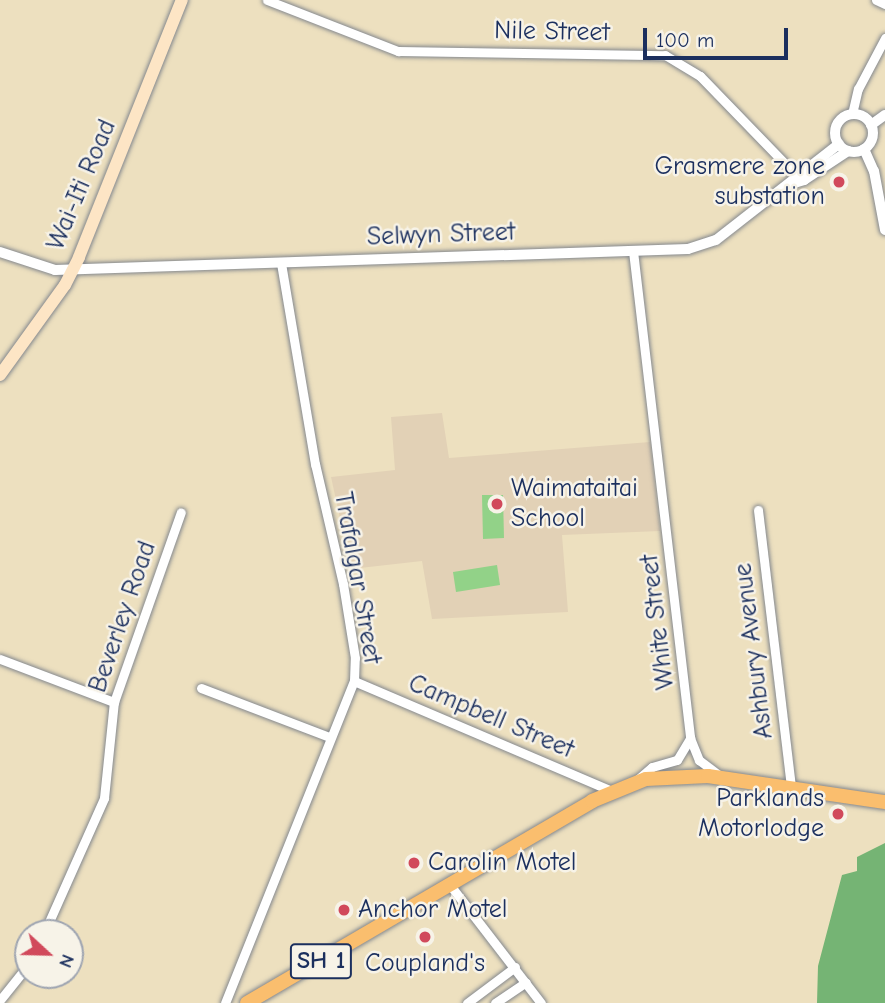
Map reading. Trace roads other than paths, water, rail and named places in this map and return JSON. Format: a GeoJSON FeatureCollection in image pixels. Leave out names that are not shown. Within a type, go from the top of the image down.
{"type":"FeatureCollection","features":[{"type":"Feature","properties":{"kind":"highway","name":"SH 1"},"geometry":{"type":"LineString","coordinates":[[247,1003],[612,791],[632,784],[676,775],[724,778],[885,802]]}},
{"type":"Feature","properties":{"kind":"main road","name":"Wai-Iti Road"},"geometry":{"type":"LineString","coordinates":[[0,375],[72,269],[182,0]]}},
{"type":"Feature","properties":{"kind":"street","name":"Nile Street"},"geometry":{"type":"LineString","coordinates":[[267,0],[397,51],[665,55],[700,76],[794,179]]}},
{"type":"Feature","properties":{"kind":"street"},"geometry":{"type":"LineString","coordinates":[[876,0],[885,4]]}},
{"type":"Feature","properties":{"kind":"street"},"geometry":{"type":"LineString","coordinates":[[864,149],[843,147],[837,125],[852,114],[858,89],[885,38]]}},
{"type":"Feature","properties":{"kind":"street"},"geometry":{"type":"LineString","coordinates":[[852,114],[871,125]]}},
{"type":"Feature","properties":{"kind":"street"},"geometry":{"type":"LineString","coordinates":[[871,125],[885,115]]}},
{"type":"Feature","properties":{"kind":"street"},"geometry":{"type":"LineString","coordinates":[[864,149],[871,141],[871,125]]}},
{"type":"Feature","properties":{"kind":"street","name":"Selwyn Street"},"geometry":{"type":"LineString","coordinates":[[0,252],[42,268],[72,269],[281,264],[707,246],[794,179],[843,147]]}},
{"type":"Feature","properties":{"kind":"street"},"geometry":{"type":"LineString","coordinates":[[864,149],[874,171],[885,230]]}},
{"type":"Feature","properties":{"kind":"street","name":"White Street"},"geometry":{"type":"LineString","coordinates":[[634,251],[690,738],[699,760],[724,778]]}},
{"type":"Feature","properties":{"kind":"street","name":"Trafalgar Street"},"geometry":{"type":"LineString","coordinates":[[225,1003],[329,737],[354,681],[355,658],[343,584],[315,464],[281,264]]}},
{"type":"Feature","properties":{"kind":"street","name":"Ashbury Avenue"},"geometry":{"type":"LineString","coordinates":[[758,510],[791,787]]}},
{"type":"Feature","properties":{"kind":"street","name":"Beverley Road"},"geometry":{"type":"LineString","coordinates":[[50,919],[104,798],[114,702],[181,512]]}},
{"type":"Feature","properties":{"kind":"street"},"geometry":{"type":"LineString","coordinates":[[0,659],[114,702]]}},
{"type":"Feature","properties":{"kind":"street","name":"Campbell Street"},"geometry":{"type":"LineString","coordinates":[[354,681],[612,791]]}},
{"type":"Feature","properties":{"kind":"street"},"geometry":{"type":"LineString","coordinates":[[201,688],[329,737]]}},
{"type":"Feature","properties":{"kind":"street"},"geometry":{"type":"LineString","coordinates":[[632,784],[652,767],[677,760],[690,738]]}},
{"type":"Feature","properties":{"kind":"street"},"geometry":{"type":"LineString","coordinates":[[450,885],[541,1003]]}},
{"type":"Feature","properties":{"kind":"street"},"geometry":{"type":"LineString","coordinates":[[467,1003],[515,967]]}},
{"type":"Feature","properties":{"kind":"street"},"geometry":{"type":"LineString","coordinates":[[0,1000],[14,982]]}},
{"type":"Feature","properties":{"kind":"street"},"geometry":{"type":"LineString","coordinates":[[495,1003],[526,982]]}},
{"type":"Feature","properties":{"kind":"place","name":"Grasmere zone substation"},"geometry":{"type":"Point","coordinates":[839,182]}},
{"type":"Feature","properties":{"kind":"place","name":"Waimataitai School"},"geometry":{"type":"Point","coordinates":[497,504]}},
{"type":"Feature","properties":{"kind":"place","name":"Parklands Motorlodge"},"geometry":{"type":"Point","coordinates":[838,814]}},
{"type":"Feature","properties":{"kind":"place","name":"Carolin Motel"},"geometry":{"type":"Point","coordinates":[414,863]}},
{"type":"Feature","properties":{"kind":"place","name":"Anchor Motel"},"geometry":{"type":"Point","coordinates":[344,910]}},
{"type":"Feature","properties":{"kind":"place","name":"Coupland's"},"geometry":{"type":"Point","coordinates":[425,937]}}]}
